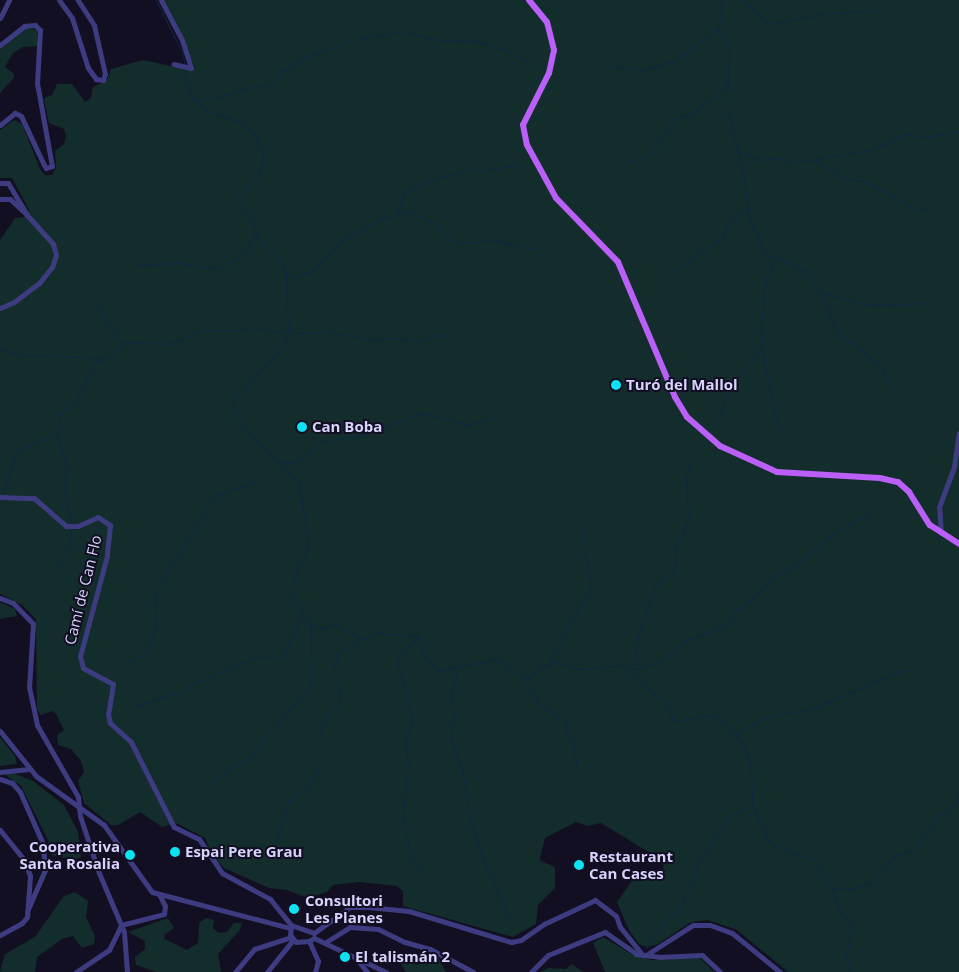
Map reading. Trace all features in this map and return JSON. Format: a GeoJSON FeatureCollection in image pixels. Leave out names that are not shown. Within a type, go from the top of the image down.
{"type":"FeatureCollection","features":[{"type":"Feature","properties":{"kind":"main road"},"geometry":{"type":"LineString","coordinates":[[529,0],[547,22],[554,50],[549,73],[523,125],[527,145],[556,198],[618,262],[675,397],[687,417],[720,446],[777,472],[880,478],[898,482],[909,492],[923,517],[940,533],[959,544]]}},
{"type":"Feature","properties":{"kind":"street"},"geometry":{"type":"LineString","coordinates":[[0,18],[9,0]]}},
{"type":"Feature","properties":{"kind":"street"},"geometry":{"type":"LineString","coordinates":[[59,0],[72,18],[88,68],[96,79],[103,80],[105,74],[94,25],[78,0]]}},
{"type":"Feature","properties":{"kind":"street"},"geometry":{"type":"LineString","coordinates":[[161,0],[182,40],[191,68],[173,64]]}},
{"type":"Feature","properties":{"kind":"street"},"geometry":{"type":"LineString","coordinates":[[0,45],[24,26],[34,25],[40,30],[37,83],[52,166],[46,168],[44,165],[21,116],[15,113],[0,125]]}},
{"type":"Feature","properties":{"kind":"street"},"geometry":{"type":"LineString","coordinates":[[0,183],[8,183],[27,216]]}},
{"type":"Feature","properties":{"kind":"street"},"geometry":{"type":"LineString","coordinates":[[0,199],[10,199],[53,244],[55,261],[48,274],[30,291],[0,308]]}},
{"type":"Feature","properties":{"kind":"street"},"geometry":{"type":"LineString","coordinates":[[940,533],[939,507],[954,467],[959,433]]}},
{"type":"Feature","properties":{"kind":"street","name":"Camí de Can Flo"},"geometry":{"type":"LineString","coordinates":[[0,497],[34,498],[66,526],[78,526],[98,517],[110,525],[107,556],[80,656],[83,668],[113,684],[108,718],[131,742],[174,828],[199,839],[222,873],[270,899],[291,927]]}},
{"type":"Feature","properties":{"kind":"street"},"geometry":{"type":"LineString","coordinates":[[0,598],[13,603],[33,624],[29,687],[38,725],[78,797],[80,810],[99,873],[121,925],[127,972]]}},
{"type":"Feature","properties":{"kind":"street"},"geometry":{"type":"LineString","coordinates":[[0,731],[29,769],[80,810],[104,825],[146,887],[159,894],[291,927],[352,954],[386,972]]}},
{"type":"Feature","properties":{"kind":"street"},"geometry":{"type":"LineString","coordinates":[[0,772],[29,769]]}},
{"type":"Feature","properties":{"kind":"street"},"geometry":{"type":"LineString","coordinates":[[0,779],[12,783],[20,792],[43,844],[45,870],[22,923],[0,936]]}},
{"type":"Feature","properties":{"kind":"street"},"geometry":{"type":"LineString","coordinates":[[0,830],[24,860],[30,873],[28,909]]}},
{"type":"Feature","properties":{"kind":"street"},"geometry":{"type":"LineString","coordinates":[[121,925],[164,914],[165,906],[159,894]]}},
{"type":"Feature","properties":{"kind":"street"},"geometry":{"type":"LineString","coordinates":[[235,972],[254,949],[292,939],[312,937],[350,908],[368,907],[408,911],[511,942],[521,940],[544,924],[594,900],[616,916],[620,927],[644,955]]}},
{"type":"Feature","properties":{"kind":"street"},"geometry":{"type":"LineString","coordinates":[[76,972],[109,950],[121,925]]}},
{"type":"Feature","properties":{"kind":"street"},"geometry":{"type":"LineString","coordinates":[[644,955],[693,925],[710,925],[732,933],[780,972]]}},
{"type":"Feature","properties":{"kind":"street"},"geometry":{"type":"LineString","coordinates":[[268,972],[292,939],[291,927]]}},
{"type":"Feature","properties":{"kind":"street"},"geometry":{"type":"LineString","coordinates":[[326,942],[350,927],[378,929],[405,942],[430,950],[473,972]]}},
{"type":"Feature","properties":{"kind":"street"},"geometry":{"type":"LineString","coordinates":[[531,972],[548,955],[597,933],[612,935],[627,950],[644,955],[695,954],[708,959],[720,972]]}},
{"type":"Feature","properties":{"kind":"street"},"geometry":{"type":"LineString","coordinates":[[312,937],[318,961],[315,972]]}},
{"type":"Feature","properties":{"kind":"street"},"geometry":{"type":"LineString","coordinates":[[352,954],[367,972]]}},
{"type":"Feature","properties":{"kind":"green space"},"geometry":{"type":"Polygon","coordinates":[[[161,0],[959,0],[959,972],[788,972],[737,930],[708,920],[691,922],[658,944],[647,947],[639,944],[629,930],[617,902],[636,875],[664,879],[663,861],[601,823],[587,826],[576,822],[545,838],[540,858],[541,861],[555,867],[555,888],[538,905],[536,924],[513,937],[403,906],[403,891],[397,886],[359,882],[333,885],[327,892],[308,898],[287,890],[269,888],[224,868],[212,855],[205,838],[176,823],[162,827],[140,812],[118,825],[111,825],[84,803],[78,781],[84,772],[81,761],[71,749],[58,745],[57,735],[64,730],[56,714],[53,711],[41,715],[37,710],[36,619],[22,605],[0,594],[0,240],[15,218],[24,217],[29,210],[12,178],[0,178],[0,130],[14,120],[22,124],[40,169],[45,175],[52,175],[56,168],[55,151],[64,144],[66,136],[64,129],[49,123],[44,98],[52,95],[57,84],[72,84],[85,102],[91,98],[93,87],[107,80],[111,69],[143,60],[189,70],[195,68],[161,0]]]}},
{"type":"Feature","properties":{"kind":"green space"},"geometry":{"type":"Polygon","coordinates":[[[25,28],[37,30],[38,46],[22,47],[12,54],[5,67],[14,74],[14,78],[0,93],[0,49],[25,28]]]}},
{"type":"Feature","properties":{"kind":"green space"},"geometry":{"type":"Polygon","coordinates":[[[0,602],[15,609],[17,616],[0,619],[0,602]]]}},
{"type":"Feature","properties":{"kind":"green space"},"geometry":{"type":"Polygon","coordinates":[[[0,737],[15,756],[17,764],[0,766],[0,737]]]}},
{"type":"Feature","properties":{"kind":"green space"},"geometry":{"type":"Polygon","coordinates":[[[13,773],[33,781],[64,805],[78,832],[81,857],[74,860],[51,855],[48,840],[21,786],[4,774],[13,773]]]}},
{"type":"Feature","properties":{"kind":"green space"},"geometry":{"type":"Polygon","coordinates":[[[75,892],[88,901],[86,917],[95,936],[94,944],[82,948],[73,936],[62,939],[37,957],[35,972],[0,972],[5,954],[35,937],[64,896],[75,892]]]}},
{"type":"Feature","properties":{"kind":"green space"},"geometry":{"type":"Polygon","coordinates":[[[168,918],[174,928],[164,935],[165,939],[187,950],[198,943],[199,923],[206,918],[214,920],[213,928],[219,933],[227,932],[234,923],[242,923],[240,930],[218,954],[221,972],[156,972],[136,965],[135,957],[145,949],[145,941],[128,932],[168,918]]]}},
{"type":"Feature","properties":{"kind":"green space"},"geometry":{"type":"Polygon","coordinates":[[[603,937],[633,955],[652,960],[700,958],[714,972],[605,972],[593,943],[603,937]]]}},
{"type":"Feature","properties":{"kind":"green space"},"geometry":{"type":"Polygon","coordinates":[[[401,956],[416,965],[433,958],[439,959],[446,972],[406,972],[400,962],[401,956]]]}},
{"type":"Feature","properties":{"kind":"green space"},"geometry":{"type":"Polygon","coordinates":[[[572,964],[583,972],[540,972],[549,968],[566,969],[572,964]]]}},
{"type":"Feature","properties":{"kind":"waterway"},"geometry":{"type":"LineString","coordinates":[[156,0],[182,52],[185,65]]}},
{"type":"Feature","properties":{"kind":"waterway"},"geometry":{"type":"LineString","coordinates":[[722,0],[718,32],[729,48],[727,107],[744,177],[749,219],[773,268],[766,278],[761,326],[764,363],[779,430]]}},
{"type":"Feature","properties":{"kind":"waterway"},"geometry":{"type":"LineString","coordinates":[[742,0],[770,24],[821,14],[876,10]]}},
{"type":"Feature","properties":{"kind":"waterway"},"geometry":{"type":"LineString","coordinates":[[604,65],[643,70],[677,60],[718,26]]}},
{"type":"Feature","properties":{"kind":"waterway"},"geometry":{"type":"LineString","coordinates":[[193,99],[218,98],[246,88],[271,85],[281,72],[311,55],[358,39],[402,31],[438,40],[476,41],[501,48],[537,66]]}},
{"type":"Feature","properties":{"kind":"waterway"},"geometry":{"type":"LineString","coordinates":[[185,69],[186,84],[193,99],[211,113],[239,121],[255,135],[263,153],[260,175],[236,198],[254,225],[259,240],[281,261],[286,273],[288,335],[278,353],[233,401],[234,411],[246,430],[299,482],[308,546],[294,579],[292,596],[310,623],[322,629],[335,624],[362,640],[376,633],[419,636]]}},
{"type":"Feature","properties":{"kind":"waterway"},"geometry":{"type":"LineString","coordinates":[[628,162],[650,154],[675,118],[692,114],[728,84]]}},
{"type":"Feature","properties":{"kind":"waterway"},"geometry":{"type":"LineString","coordinates":[[737,151],[760,160],[777,158],[790,163],[871,150],[906,134],[926,137],[959,131]]}},
{"type":"Feature","properties":{"kind":"waterway"},"geometry":{"type":"LineString","coordinates":[[813,159],[844,178],[866,182],[912,207],[929,211]]}},
{"type":"Feature","properties":{"kind":"waterway"},"geometry":{"type":"LineString","coordinates":[[397,213],[404,193],[431,180],[471,169],[481,171],[519,164]]}},
{"type":"Feature","properties":{"kind":"waterway"},"geometry":{"type":"LineString","coordinates":[[671,273],[722,238],[729,222],[747,206]]}},
{"type":"Feature","properties":{"kind":"waterway"},"geometry":{"type":"LineString","coordinates":[[286,273],[295,278],[314,270],[343,240],[380,219],[409,211],[434,223],[451,240],[461,243],[494,240],[527,248],[538,248]]}},
{"type":"Feature","properties":{"kind":"waterway"},"geometry":{"type":"LineString","coordinates":[[137,265],[179,263],[216,269],[242,256],[256,233]]}},
{"type":"Feature","properties":{"kind":"waterway"},"geometry":{"type":"LineString","coordinates":[[769,254],[806,271],[820,292],[865,305],[930,303]]}},
{"type":"Feature","properties":{"kind":"waterway"},"geometry":{"type":"LineString","coordinates":[[820,293],[837,332],[881,366],[886,379],[895,387]]}},
{"type":"Feature","properties":{"kind":"waterway"},"geometry":{"type":"LineString","coordinates":[[96,303],[122,345]]}},
{"type":"Feature","properties":{"kind":"waterway"},"geometry":{"type":"LineString","coordinates":[[288,326],[297,333],[330,332],[372,340],[394,338],[419,341],[434,335],[448,336]]}},
{"type":"Feature","properties":{"kind":"waterway"},"geometry":{"type":"LineString","coordinates":[[2,495],[16,451],[57,433],[60,413],[76,402],[94,363],[112,355],[126,342],[169,344],[199,331],[264,329],[280,333],[287,329]]}},
{"type":"Feature","properties":{"kind":"waterway"},"geometry":{"type":"LineString","coordinates":[[711,429],[721,416],[724,398],[763,346]]}},
{"type":"Feature","properties":{"kind":"waterway"},"geometry":{"type":"LineString","coordinates":[[0,349],[22,355],[103,358]]}},
{"type":"Feature","properties":{"kind":"waterway"},"geometry":{"type":"LineString","coordinates":[[280,463],[299,461],[322,441],[362,435],[425,413],[468,425],[494,418]]}},
{"type":"Feature","properties":{"kind":"waterway"},"geometry":{"type":"LineString","coordinates":[[57,434],[67,469],[63,486],[71,523]]}},
{"type":"Feature","properties":{"kind":"waterway"},"geometry":{"type":"LineString","coordinates":[[626,667],[633,664],[639,634],[656,585],[672,572],[676,565],[674,546],[682,538],[688,520],[686,479],[690,463]]}},
{"type":"Feature","properties":{"kind":"waterway"},"geometry":{"type":"LineString","coordinates":[[126,662],[139,657],[147,650],[156,624],[154,596],[210,502],[219,494],[254,482],[258,477]]}},
{"type":"Feature","properties":{"kind":"waterway"},"geometry":{"type":"LineString","coordinates":[[419,636],[423,654],[438,671],[496,659],[523,677],[529,678],[539,668],[556,662],[579,669],[622,665],[630,670],[640,668],[659,662],[685,641],[729,624],[733,613],[764,589],[769,579],[795,566],[832,534],[875,510]]}},
{"type":"Feature","properties":{"kind":"waterway"},"geometry":{"type":"LineString","coordinates":[[55,569],[69,547],[71,527]]}},
{"type":"Feature","properties":{"kind":"waterway"},"geometry":{"type":"LineString","coordinates":[[549,663],[592,584],[583,548],[584,530]]}},
{"type":"Feature","properties":{"kind":"waterway"},"geometry":{"type":"LineString","coordinates":[[136,706],[170,694],[180,694],[189,686],[255,657],[282,658],[303,614]]}},
{"type":"Feature","properties":{"kind":"waterway"},"geometry":{"type":"LineString","coordinates":[[212,781],[248,758],[312,683],[310,624]]}},
{"type":"Feature","properties":{"kind":"waterway"},"geometry":{"type":"LineString","coordinates":[[418,636],[397,660],[413,721],[405,739],[408,765],[403,815],[411,858],[420,871]]}},
{"type":"Feature","properties":{"kind":"waterway"},"geometry":{"type":"LineString","coordinates":[[276,841],[288,802],[314,779],[319,767],[319,734],[323,722],[339,703],[340,692],[333,677],[333,668],[339,651],[353,646],[357,638]]}},
{"type":"Feature","properties":{"kind":"waterway"},"geometry":{"type":"LineString","coordinates":[[453,666],[457,674],[451,695],[455,721],[450,726],[455,754],[462,769],[468,809],[480,852],[512,924]]}},
{"type":"Feature","properties":{"kind":"waterway"},"geometry":{"type":"LineString","coordinates":[[735,734],[767,717],[815,708],[897,672],[908,670]]}},
{"type":"Feature","properties":{"kind":"waterway"},"geometry":{"type":"LineString","coordinates":[[630,671],[640,683],[667,702],[672,718],[676,721],[712,715],[727,724],[744,745],[751,768],[752,805],[766,837],[773,845],[816,861],[832,888],[839,910],[851,925],[846,958],[850,972]]}},
{"type":"Feature","properties":{"kind":"waterway"},"geometry":{"type":"LineString","coordinates":[[524,679],[541,706],[567,722],[565,731],[573,744],[577,766]]}},
{"type":"Feature","properties":{"kind":"waterway"},"geometry":{"type":"LineString","coordinates":[[833,888],[853,889],[874,881],[894,856],[914,849],[940,815],[955,803],[959,793]]}},
{"type":"Feature","properties":{"kind":"waterway"},"geometry":{"type":"LineString","coordinates":[[646,948],[662,923],[681,908],[698,863],[728,817],[751,806]]}},
{"type":"Feature","properties":{"kind":"place","name":"Turó del Mallol"},"geometry":{"type":"Point","coordinates":[616,385]}},
{"type":"Feature","properties":{"kind":"place","name":"Can Boba"},"geometry":{"type":"Point","coordinates":[302,427]}},
{"type":"Feature","properties":{"kind":"place","name":"Espai Pere Grau"},"geometry":{"type":"Point","coordinates":[175,852]}},
{"type":"Feature","properties":{"kind":"place","name":"Cooperativa Santa Rosalia"},"geometry":{"type":"Point","coordinates":[130,855]}},
{"type":"Feature","properties":{"kind":"place","name":"Restaurant Can Cases"},"geometry":{"type":"Point","coordinates":[579,865]}},
{"type":"Feature","properties":{"kind":"place","name":"Consultori Les Planes"},"geometry":{"type":"Point","coordinates":[294,909]}},
{"type":"Feature","properties":{"kind":"place","name":"El talismán 2"},"geometry":{"type":"Point","coordinates":[345,957]}}]}
